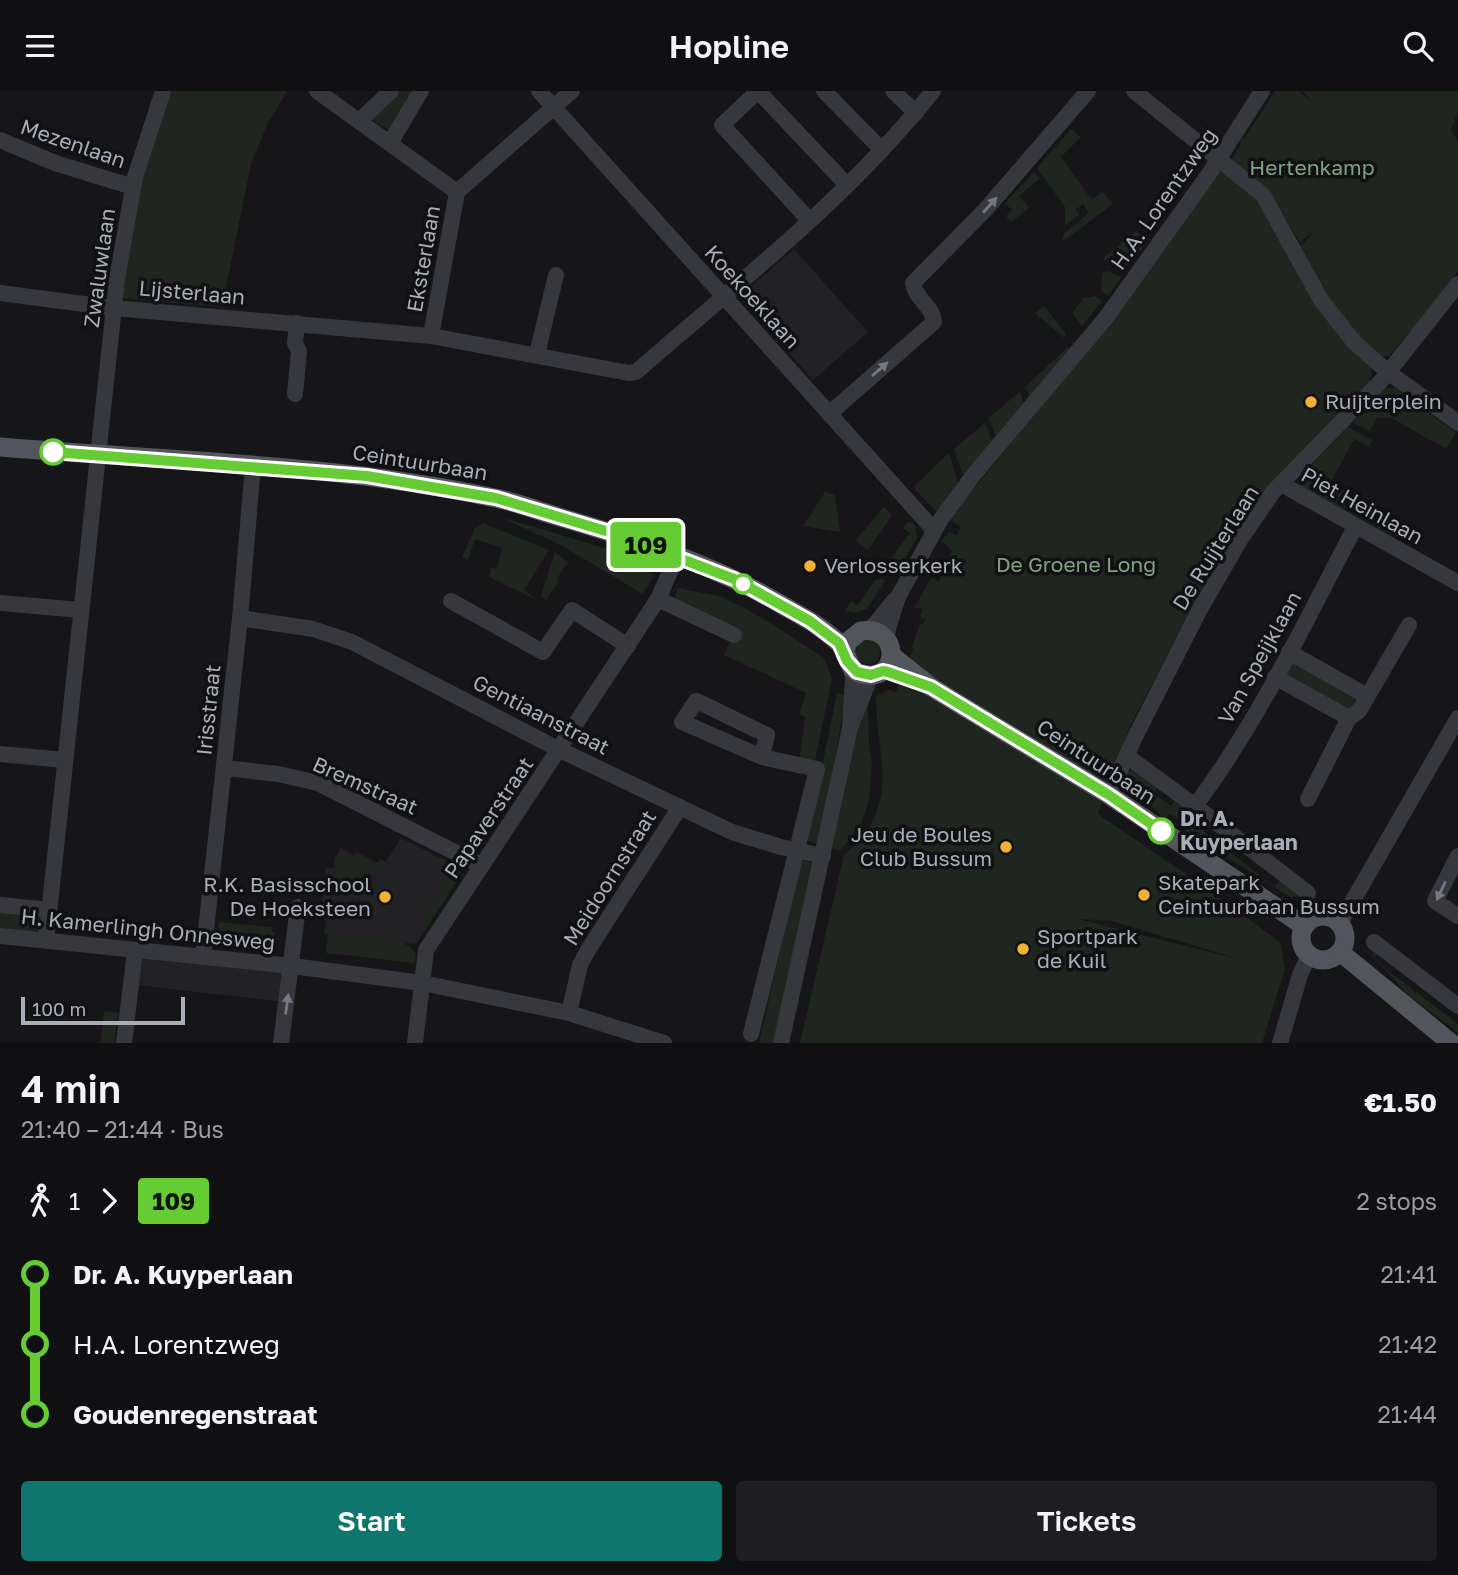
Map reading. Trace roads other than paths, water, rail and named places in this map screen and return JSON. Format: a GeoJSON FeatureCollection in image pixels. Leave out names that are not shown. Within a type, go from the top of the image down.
{"type":"FeatureCollection","features":[{"type":"Feature","properties":{"kind":"main road","name":"Ceintuurbaan"},"geometry":{"type":"LineString","coordinates":[[0,447],[367,476],[496,498],[619,535],[734,579],[810,621],[839,643],[848,661]]}},
{"type":"Feature","properties":{"kind":"main road","name":"Ceintuurbaan"},"geometry":{"type":"LineString","coordinates":[[810,621],[862,631]]}},
{"type":"Feature","properties":{"kind":"main road"},"geometry":{"type":"LineString","coordinates":[[862,631],[882,634],[883,660],[863,674],[848,661],[847,642],[862,631]]}},
{"type":"Feature","properties":{"kind":"main road","name":"Ceintuurbaan"},"geometry":{"type":"LineString","coordinates":[[883,660],[1109,795],[1304,926]]}},
{"type":"Feature","properties":{"kind":"main road"},"geometry":{"type":"LineString","coordinates":[[1323,916],[1340,923],[1346,938],[1340,952],[1325,960],[1309,955],[1302,942],[1304,926],[1314,918],[1323,916]]}},
{"type":"Feature","properties":{"kind":"main road"},"geometry":{"type":"LineString","coordinates":[[1340,952],[1451,1043]]}},
{"type":"Feature","properties":{"kind":"street","name":"Zwaluwlaan"},"geometry":{"type":"LineString","coordinates":[[46,941],[117,279],[133,187],[163,91]]}},
{"type":"Feature","properties":{"kind":"street"},"geometry":{"type":"LineString","coordinates":[[317,91],[457,192]]}},
{"type":"Feature","properties":{"kind":"street"},"geometry":{"type":"LineString","coordinates":[[359,121],[391,91]]}},
{"type":"Feature","properties":{"kind":"street"},"geometry":{"type":"LineString","coordinates":[[390,143],[421,91]]}},
{"type":"Feature","properties":{"kind":"street","name":"Koekoeklaan"},"geometry":{"type":"LineString","coordinates":[[539,91],[934,530]]}},
{"type":"Feature","properties":{"kind":"street","name":"Eksterlaan"},"geometry":{"type":"LineString","coordinates":[[431,336],[457,192],[572,91]]}},
{"type":"Feature","properties":{"kind":"street"},"geometry":{"type":"LineString","coordinates":[[808,220],[722,125],[758,91],[847,185]]}},
{"type":"Feature","properties":{"kind":"street"},"geometry":{"type":"LineString","coordinates":[[824,91],[882,150]]}},
{"type":"Feature","properties":{"kind":"street"},"geometry":{"type":"LineString","coordinates":[[893,91],[916,113]]}},
{"type":"Feature","properties":{"kind":"street"},"geometry":{"type":"LineString","coordinates":[[723,297],[847,185],[916,113],[933,91]]}},
{"type":"Feature","properties":{"kind":"street"},"geometry":{"type":"LineString","coordinates":[[829,414],[934,322],[933,313],[914,291],[913,283],[986,209],[1088,91]]}},
{"type":"Feature","properties":{"kind":"street"},"geometry":{"type":"LineString","coordinates":[[1134,91],[1263,195],[1321,300],[1354,342],[1388,372],[1458,423]]}},
{"type":"Feature","properties":{"kind":"street","name":"H.A. Lorentzweg"},"geometry":{"type":"LineString","coordinates":[[850,728],[883,660],[888,628],[898,597],[934,530],[975,473],[1105,319],[1219,159],[1262,91]]}},
{"type":"Feature","properties":{"kind":"street","name":"Mezenlaan"},"geometry":{"type":"LineString","coordinates":[[0,140],[55,163],[133,187]]}},
{"type":"Feature","properties":{"kind":"street"},"geometry":{"type":"LineString","coordinates":[[537,354],[556,275]]}},
{"type":"Feature","properties":{"kind":"street","name":"De Ruijterlaan"},"geometry":{"type":"LineString","coordinates":[[1109,795],[1199,611],[1240,540],[1273,492],[1283,485],[1388,372],[1457,288]]}},
{"type":"Feature","properties":{"kind":"street","name":"Lijsterlaan"},"geometry":{"type":"LineString","coordinates":[[0,293],[114,308],[431,336],[629,373],[636,372],[723,297]]}},
{"type":"Feature","properties":{"kind":"street"},"geometry":{"type":"LineString","coordinates":[[295,394],[299,351],[295,343],[297,323]]}},
{"type":"Feature","properties":{"kind":"street","name":"Irisstraat"},"geometry":{"type":"LineString","coordinates":[[203,957],[240,618],[253,466]]}},
{"type":"Feature","properties":{"kind":"street","name":"Piet Heinlaan"},"geometry":{"type":"LineString","coordinates":[[1283,485],[1458,583]]}},
{"type":"Feature","properties":{"kind":"street","name":"Van Speijklaan"},"geometry":{"type":"LineString","coordinates":[[1195,806],[1217,776],[1275,677],[1355,527]]}},
{"type":"Feature","properties":{"kind":"street","name":"Papaverstraat"},"geometry":{"type":"LineString","coordinates":[[415,1043],[426,950],[658,599],[677,556]]}},
{"type":"Feature","properties":{"kind":"street","name":"H.A. Lorentzweg"},"geometry":{"type":"LineString","coordinates":[[862,631],[876,624],[883,612],[898,597]]}},
{"type":"Feature","properties":{"kind":"street"},"geometry":{"type":"LineString","coordinates":[[658,599],[734,635]]}},
{"type":"Feature","properties":{"kind":"street"},"geometry":{"type":"LineString","coordinates":[[450,601],[543,652],[572,610],[628,646]]}},
{"type":"Feature","properties":{"kind":"street"},"geometry":{"type":"LineString","coordinates":[[0,603],[81,610]]}},
{"type":"Feature","properties":{"kind":"street","name":"Gentiaanstraat"},"geometry":{"type":"LineString","coordinates":[[240,618],[313,629],[352,642],[560,750],[732,832],[823,856]]}},
{"type":"Feature","properties":{"kind":"street"},"geometry":{"type":"LineString","coordinates":[[1308,799],[1349,719],[1359,711],[1409,625]]}},
{"type":"Feature","properties":{"kind":"street"},"geometry":{"type":"LineString","coordinates":[[1289,652],[1367,696]]}},
{"type":"Feature","properties":{"kind":"street","name":"H.A. Lorentzweg"},"geometry":{"type":"LineString","coordinates":[[781,1043],[850,728],[853,679],[848,661]]}},
{"type":"Feature","properties":{"kind":"street"},"geometry":{"type":"LineString","coordinates":[[1275,677],[1349,719]]}},
{"type":"Feature","properties":{"kind":"street"},"geometry":{"type":"LineString","coordinates":[[751,1034],[817,769],[762,757],[682,722],[696,701],[701,703],[767,734],[762,757]]}},
{"type":"Feature","properties":{"kind":"street"},"geometry":{"type":"LineString","coordinates":[[1340,923],[1458,718]]}},
{"type":"Feature","properties":{"kind":"street"},"geometry":{"type":"LineString","coordinates":[[0,754],[65,760]]}},
{"type":"Feature","properties":{"kind":"street","name":"Ceintuurbaan"},"geometry":{"type":"LineString","coordinates":[[1127,756],[1308,893]]}},
{"type":"Feature","properties":{"kind":"street","name":"Bremstraat"},"geometry":{"type":"LineString","coordinates":[[224,768],[278,774],[318,783],[482,866]]}},
{"type":"Feature","properties":{"kind":"street","name":"Meidoornstraat"},"geometry":{"type":"LineString","coordinates":[[569,1013],[580,965],[588,950],[680,807]]}},
{"type":"Feature","properties":{"kind":"street"},"geometry":{"type":"LineString","coordinates":[[1458,856],[1435,901],[1458,916]]}},
{"type":"Feature","properties":{"kind":"street","name":"H. Kamerlingh Onnesweg"},"geometry":{"type":"LineString","coordinates":[[0,905],[49,910]]}},
{"type":"Feature","properties":{"kind":"street","name":"H. Kamerlingh Onnesweg"},"geometry":{"type":"LineString","coordinates":[[292,966],[298,907]]}},
{"type":"Feature","properties":{"kind":"street","name":"H. Kamerlingh Onnesweg"},"geometry":{"type":"LineString","coordinates":[[0,936],[422,982],[569,1013],[664,1043]]}},
{"type":"Feature","properties":{"kind":"street"},"geometry":{"type":"LineString","coordinates":[[1374,942],[1458,1006]]}},
{"type":"Feature","properties":{"kind":"street"},"geometry":{"type":"LineString","coordinates":[[124,1043],[135,951]]}},
{"type":"Feature","properties":{"kind":"street"},"geometry":{"type":"LineString","coordinates":[[1280,1043],[1300,975],[1309,955]]}},
{"type":"Feature","properties":{"kind":"street"},"geometry":{"type":"LineString","coordinates":[[281,1043],[292,966]]}},
{"type":"Feature","properties":{"kind":"place","name":"Ruijterplein"},"geometry":{"type":"Point","coordinates":[1311,402]}},
{"type":"Feature","properties":{"kind":"place","name":"Verlosserkerk"},"geometry":{"type":"Point","coordinates":[810,566]}},
{"type":"Feature","properties":{"kind":"place","name":"Dr. A. Kuyperlaan"},"geometry":{"type":"Point","coordinates":[1161,831]}},
{"type":"Feature","properties":{"kind":"place","name":"Jeu de Boules Club Bussum"},"geometry":{"type":"Point","coordinates":[1006,847]}},
{"type":"Feature","properties":{"kind":"place","name":"Skatepark Ceintuurbaan Bussum"},"geometry":{"type":"Point","coordinates":[1144,895]}},
{"type":"Feature","properties":{"kind":"place","name":"R.K. Basisschool De Hoeksteen"},"geometry":{"type":"Point","coordinates":[385,897]}},
{"type":"Feature","properties":{"kind":"place","name":"Sportpark de Kuil"},"geometry":{"type":"Point","coordinates":[1023,949]}},
{"type":"Feature","properties":{"kind":"park label","name":"Hertenkamp"},"geometry":{"type":"Point","coordinates":[1312,168]}},
{"type":"Feature","properties":{"kind":"park label","name":"De Groene Long"},"geometry":{"type":"Point","coordinates":[1076,565]}}]}
